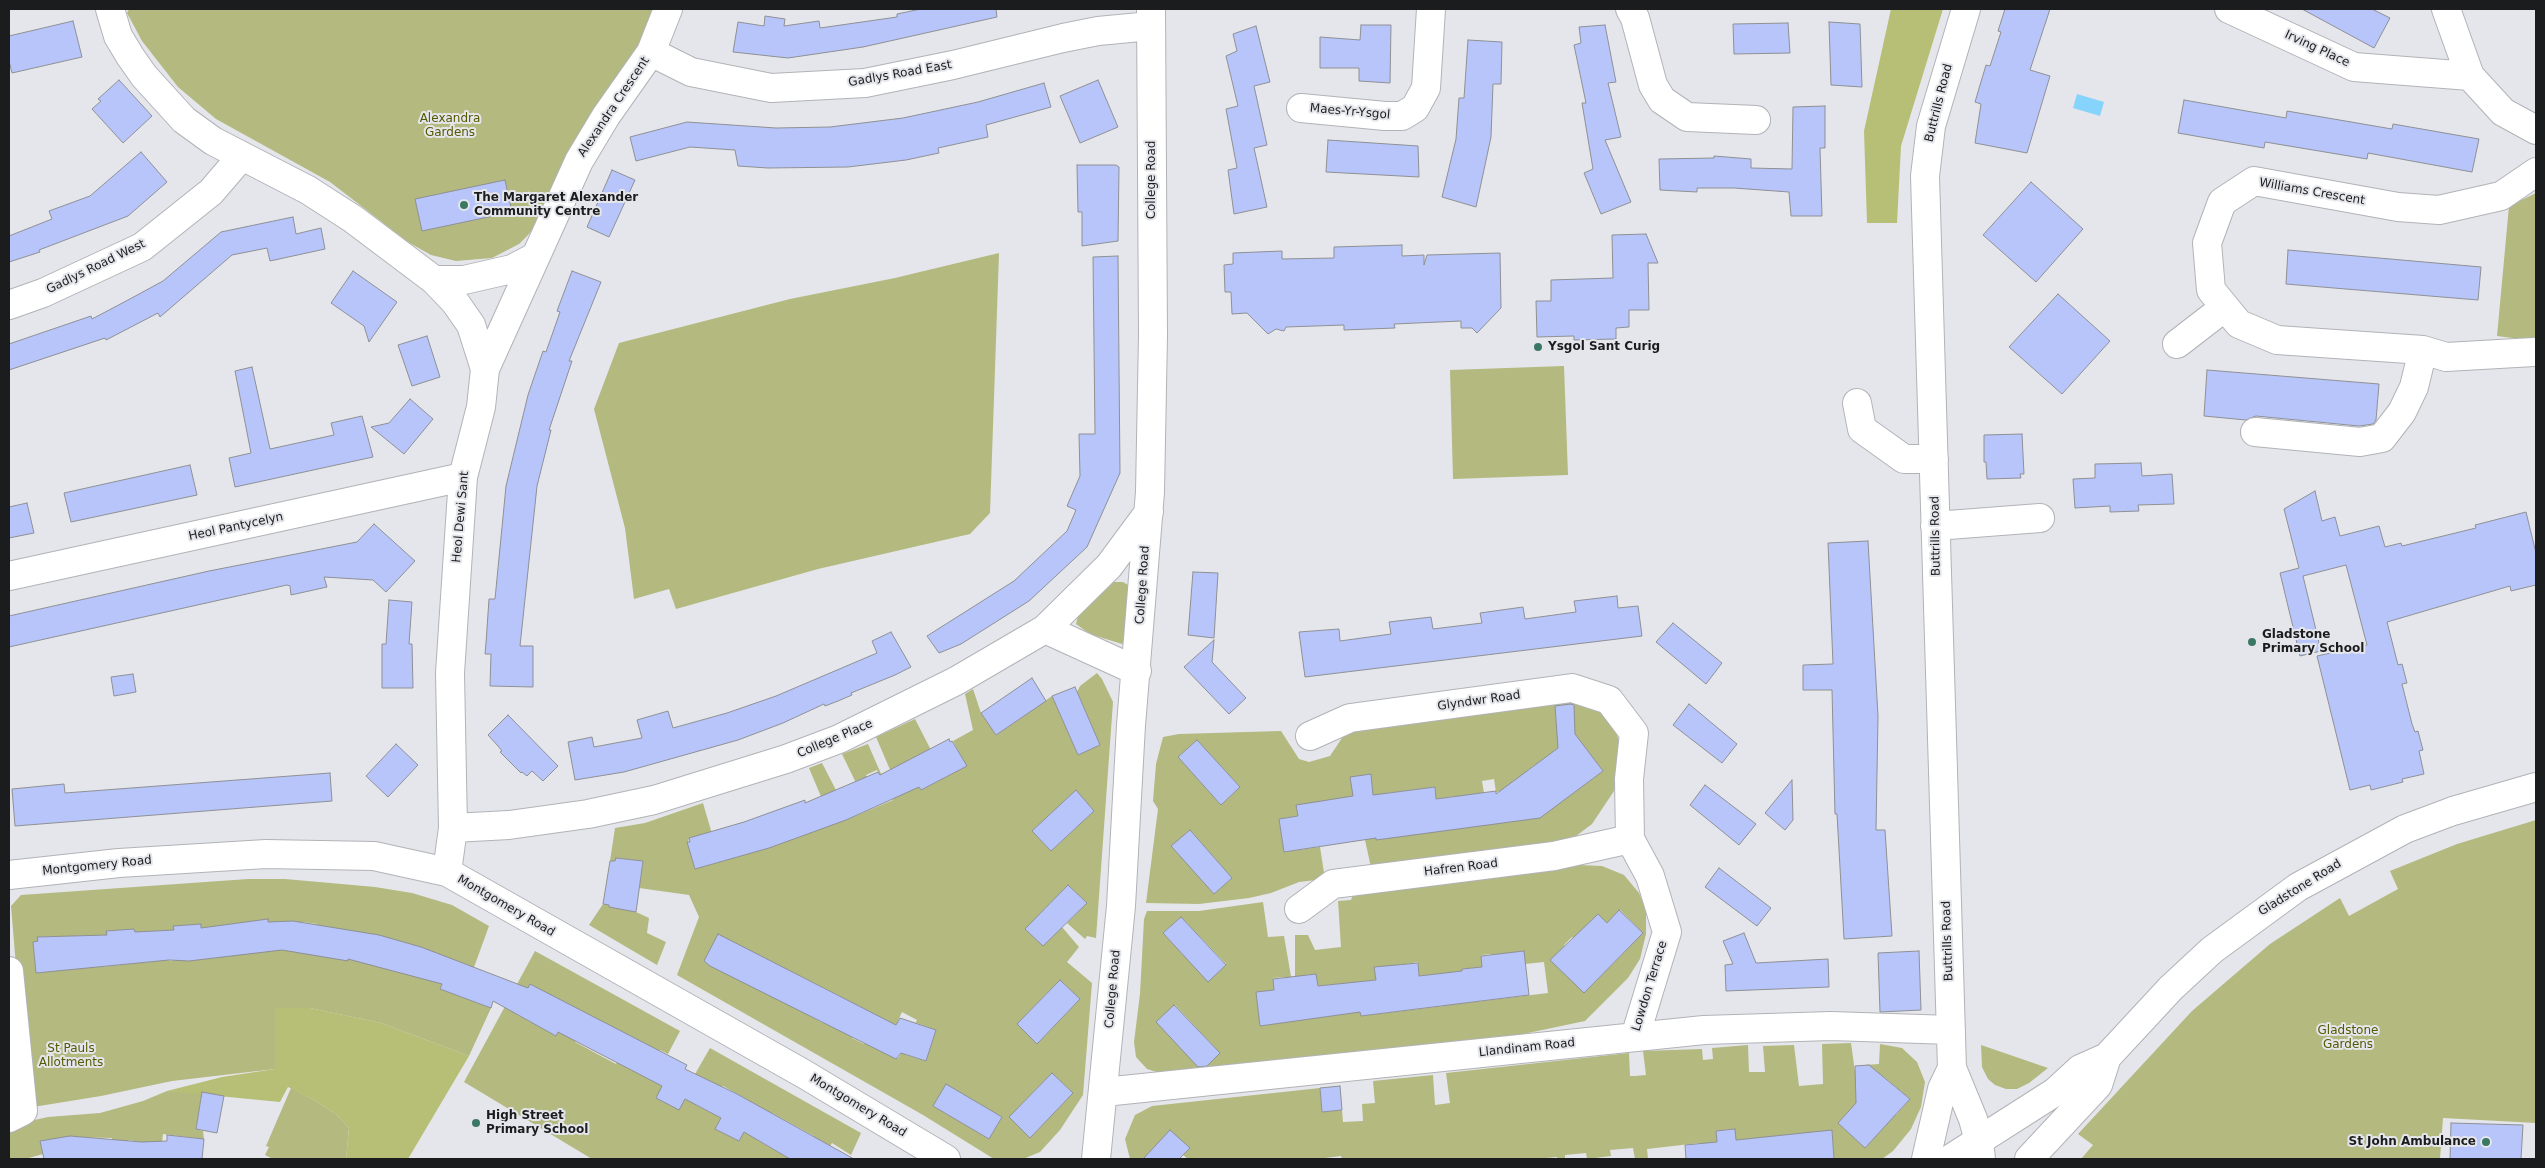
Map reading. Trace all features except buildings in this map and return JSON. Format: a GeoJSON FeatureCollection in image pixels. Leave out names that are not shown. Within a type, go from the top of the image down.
{"type":"FeatureCollection","features":[{"type":"Feature","properties":{"kind":"street"},"geometry":{"type":"LineString","coordinates":[[110,9],[118,36],[126,50],[157,90],[184,120],[213,141],[241,156]]}},
{"type":"Feature","properties":{"kind":"street","name":"Alexandra Crescent"},"geometry":{"type":"LineString","coordinates":[[485,369],[579,161],[606,116],[651,52],[668,9]]}},
{"type":"Feature","properties":{"kind":"street","name":"Maes-Yr-Ysgol"},"geometry":{"type":"LineString","coordinates":[[1301,108],[1385,116],[1402,116],[1416,108],[1426,88],[1431,9]]}},
{"type":"Feature","properties":{"kind":"street"},"geometry":{"type":"LineString","coordinates":[[1630,9],[1635,18],[1653,85],[1662,100],[1687,117],[1756,120]]}},
{"type":"Feature","properties":{"kind":"street","name":"Buttrills Road"},"geometry":{"type":"LineString","coordinates":[[1966,9],[1938,97],[1926,152],[1935,526],[1952,1068],[1973,1119],[1980,1150]]}},
{"type":"Feature","properties":{"kind":"street","name":"Irving Place"},"geometry":{"type":"LineString","coordinates":[[2229,9],[2354,66],[2470,76]]}},
{"type":"Feature","properties":{"kind":"street"},"geometry":{"type":"LineString","coordinates":[[2446,9],[2470,76],[2502,112],[2536,130]]}},
{"type":"Feature","properties":{"kind":"street","name":"Gadlys Road East"},"geometry":{"type":"LineString","coordinates":[[651,52],[691,72],[771,88],[865,83],[953,66],[1063,38],[1114,29],[1151,17]]}},
{"type":"Feature","properties":{"kind":"street","name":"College Road"},"geometry":{"type":"LineString","coordinates":[[1096,1159],[1121,906],[1148,512],[1154,335],[1151,17]]}},
{"type":"Feature","properties":{"kind":"street","name":"Heol Dewi Sant"},"geometry":{"type":"LineString","coordinates":[[241,156],[308,190],[353,219],[434,280],[455,302],[471,325],[485,369],[481,407],[463,477],[450,673],[454,828],[447,872]]}},
{"type":"Feature","properties":{"kind":"street","name":"Gadlys Road West"},"geometry":{"type":"LineString","coordinates":[[9,305],[43,293],[142,248],[211,192],[241,156]]}},
{"type":"Feature","properties":{"kind":"street","name":"Williams Crescent"},"geometry":{"type":"LineString","coordinates":[[2534,352],[2434,353],[2277,340],[2239,324],[2211,290],[2207,244],[2222,202],[2254,181],[2398,207],[2439,210],[2501,196],[2536,172]]}},
{"type":"Feature","properties":{"kind":"street"},"geometry":{"type":"LineString","coordinates":[[434,280],[464,280],[512,269],[535,257]]}},
{"type":"Feature","properties":{"kind":"street"},"geometry":{"type":"LineString","coordinates":[[2177,344],[2224,307]]}},
{"type":"Feature","properties":{"kind":"street"},"geometry":{"type":"LineString","coordinates":[[2255,432],[2360,442],[2382,438],[2402,412],[2434,353]]}},
{"type":"Feature","properties":{"kind":"street"},"geometry":{"type":"LineString","coordinates":[[1857,403],[1862,429],[1904,459],[1934,459]]}},
{"type":"Feature","properties":{"kind":"street","name":"Heol Pantycelyn"},"geometry":{"type":"LineString","coordinates":[[9,576],[463,477]]}},
{"type":"Feature","properties":{"kind":"street","name":"College Place"},"geometry":{"type":"LineString","coordinates":[[454,828],[508,825],[588,814],[654,800],[786,759],[839,738],[898,711],[1045,629],[1109,566],[1148,512]]}},
{"type":"Feature","properties":{"kind":"street"},"geometry":{"type":"LineString","coordinates":[[1935,526],[2040,518]]}},
{"type":"Feature","properties":{"kind":"street"},"geometry":{"type":"LineString","coordinates":[[1045,629],[1137,671]]}},
{"type":"Feature","properties":{"kind":"street","name":"Glyndwr Road"},"geometry":{"type":"LineString","coordinates":[[1310,736],[1350,718],[1572,688],[1609,700],[1634,733]]}},
{"type":"Feature","properties":{"kind":"street","name":"Lowdon Terrace"},"geometry":{"type":"LineString","coordinates":[[1634,733],[1629,779],[1630,839],[1650,876],[1667,932],[1635,1037]]}},
{"type":"Feature","properties":{"kind":"street","name":"Gladstone Road"},"geometry":{"type":"LineString","coordinates":[[1950,1159],[1980,1150],[2055,1092],[2080,1069],[2106,1057],[2171,988],[2212,950],[2298,887],[2405,829],[2453,811],[2536,787]]}},
{"type":"Feature","properties":{"kind":"street","name":"Hafren Road"},"geometry":{"type":"LineString","coordinates":[[1300,909],[1333,884],[1554,856],[1630,839]]}},
{"type":"Feature","properties":{"kind":"street","name":"Montgomery Road"},"geometry":{"type":"LineString","coordinates":[[9,875],[119,863],[266,854],[374,856],[447,872],[804,1074],[946,1159]]}},
{"type":"Feature","properties":{"kind":"street"},"geometry":{"type":"LineString","coordinates":[[9,971],[23,1110],[9,1118]]}},
{"type":"Feature","properties":{"kind":"street","name":"Llandinam Road"},"geometry":{"type":"LineString","coordinates":[[1104,1092],[1704,1030],[1832,1026],[1951,1030]]}},
{"type":"Feature","properties":{"kind":"street","name":"Gladstone Road"},"geometry":{"type":"LineString","coordinates":[[2029,1159],[2098,1085],[2106,1057]]}},
{"type":"Feature","properties":{"kind":"street","name":"Buttrills Road"},"geometry":{"type":"LineString","coordinates":[[1926,1159],[1942,1089],[1952,1068]]}},
{"type":"Feature","properties":{"kind":"green space","name":"Alexandra Gardens"},"geometry":{"type":"Polygon","coordinates":[[[129,9],[660,9],[630,62],[583,130],[548,194],[545,212],[529,234],[519,244],[492,258],[456,261],[431,255],[408,242],[330,182],[216,119],[178,87],[142,41],[127,13],[129,9]]]}},
{"type":"Feature","properties":{"kind":"green space"},"geometry":{"type":"Polygon","coordinates":[[[1891,9],[1943,9],[1901,146],[1897,223],[1867,223],[1864,131],[1891,9]]]}},
{"type":"Feature","properties":{"kind":"green space"},"geometry":{"type":"Polygon","coordinates":[[[2536,193],[2536,341],[2497,336],[2509,206],[2536,193]]]}},
{"type":"Feature","properties":{"kind":"green space"},"geometry":{"type":"Polygon","coordinates":[[[999,253],[990,513],[970,534],[818,569],[676,609],[669,589],[634,599],[625,528],[594,409],[619,343],[790,299],[895,278],[999,253]]]}},
{"type":"Feature","properties":{"kind":"green space"},"geometry":{"type":"Polygon","coordinates":[[[1564,366],[1568,475],[1453,479],[1450,370],[1564,366]]]}},
{"type":"Feature","properties":{"kind":"green space"},"geometry":{"type":"Polygon","coordinates":[[[1112,582],[1123,582],[1128,585],[1130,591],[1125,641],[1122,644],[1090,634],[1076,624],[1078,616],[1112,582]]]}},
{"type":"Feature","properties":{"kind":"green space"},"geometry":{"type":"Polygon","coordinates":[[[1097,673],[1113,702],[1096,938],[1087,936],[1085,939],[1067,923],[1087,903],[1068,885],[1025,929],[1043,946],[1062,927],[1079,947],[1067,962],[1092,983],[1083,1095],[1060,1130],[1040,1152],[1023,1159],[994,1159],[923,1115],[677,975],[699,917],[689,895],[639,888],[643,861],[616,858],[615,861],[610,861],[615,828],[645,823],[703,803],[712,834],[689,838],[688,842],[695,869],[796,838],[822,799],[809,768],[822,763],[838,794],[835,795],[846,820],[893,800],[877,770],[866,775],[868,780],[857,785],[842,754],[868,744],[882,776],[891,772],[876,737],[915,719],[932,752],[921,754],[909,760],[908,766],[921,790],[966,766],[953,741],[973,730],[965,694],[973,689],[981,713],[996,735],[1052,696],[1078,755],[1100,745],[1077,692],[1080,686],[1097,673]],[[1076,791],[1032,831],[1051,851],[1094,811],[1076,791]],[[790,971],[810,1016],[823,1023],[825,1019],[828,1021],[840,996],[790,971]],[[1060,980],[1017,1024],[1037,1044],[1080,999],[1060,980]],[[902,1012],[896,1025],[853,1035],[852,1038],[864,1044],[866,1041],[896,1059],[899,1057],[917,1020],[902,1012]],[[917,1023],[906,1055],[925,1061],[936,1030],[917,1023]],[[1052,1073],[1009,1117],[1030,1138],[1073,1093],[1052,1073]],[[946,1085],[933,1106],[989,1139],[1002,1117],[946,1085]]]}},
{"type":"Feature","properties":{"kind":"green space"},"geometry":{"type":"Polygon","coordinates":[[[1582,698],[1611,719],[1621,746],[1620,769],[1614,791],[1592,824],[1560,845],[1372,872],[1365,840],[1296,806],[1298,816],[1279,819],[1284,852],[1320,847],[1325,879],[1299,882],[1271,893],[1249,898],[1199,904],[1146,903],[1158,809],[1153,801],[1156,764],[1163,737],[1179,734],[1281,731],[1299,759],[1309,762],[1330,756],[1344,735],[1357,730],[1582,698]],[[1197,740],[1178,757],[1221,805],[1240,787],[1197,740]],[[1583,745],[1542,772],[1536,764],[1527,771],[1569,796],[1603,771],[1583,745]],[[1494,779],[1482,781],[1484,793],[1470,827],[1509,790],[1496,792],[1494,779]],[[1435,787],[1388,793],[1372,806],[1376,840],[1418,833],[1456,796],[1436,799],[1435,787]],[[1190,830],[1172,846],[1214,894],[1232,878],[1190,830]]]}},
{"type":"Feature","properties":{"kind":"green space","name":"Gladstone Gardens"},"geometry":{"type":"Polygon","coordinates":[[[2536,820],[2536,1123],[2443,1118],[2440,1159],[2081,1159],[2093,1145],[2078,1134],[2192,1011],[2270,944],[2340,898],[2349,916],[2398,889],[2390,871],[2457,844],[2536,820]]]}},
{"type":"Feature","properties":{"kind":"green space"},"geometry":{"type":"Polygon","coordinates":[[[1579,865],[1602,866],[1624,875],[1639,893],[1646,910],[1646,934],[1640,959],[1628,978],[1585,1021],[1509,1037],[1404,1050],[1382,1049],[1288,1062],[1252,1063],[1200,1073],[1160,1073],[1147,1069],[1136,1057],[1134,1042],[1140,994],[1144,919],[1147,911],[1199,911],[1263,902],[1268,937],[1284,936],[1293,988],[1285,989],[1284,977],[1273,978],[1274,990],[1256,992],[1260,1026],[1341,1014],[1336,984],[1318,986],[1315,974],[1306,975],[1307,986],[1295,988],[1295,935],[1308,935],[1315,950],[1341,947],[1338,901],[1351,900],[1354,892],[1493,873],[1579,865]],[[1620,910],[1607,923],[1598,914],[1589,924],[1597,931],[1582,946],[1572,937],[1564,945],[1572,954],[1559,968],[1585,992],[1643,933],[1620,910]],[[1181,917],[1163,933],[1208,981],[1226,964],[1181,917]],[[1523,951],[1512,953],[1513,962],[1492,965],[1491,954],[1481,955],[1482,967],[1462,969],[1466,1003],[1548,993],[1544,962],[1525,964],[1523,951]],[[1418,962],[1406,964],[1407,975],[1388,977],[1387,966],[1375,967],[1376,980],[1357,982],[1361,1016],[1444,1006],[1440,974],[1419,976],[1418,962]],[[1175,1005],[1157,1022],[1202,1070],[1220,1053],[1175,1005]]]}},
{"type":"Feature","properties":{"kind":"green space","name":"St Pauls Allotments"},"geometry":{"type":"Polygon","coordinates":[[[248,879],[285,879],[375,887],[412,893],[452,905],[489,926],[473,970],[468,965],[454,960],[450,961],[440,989],[491,1008],[469,1056],[381,1023],[310,1008],[276,1008],[275,1069],[172,1081],[101,1096],[33,1107],[20,1014],[11,906],[21,895],[248,879]],[[303,922],[298,952],[317,927],[317,924],[303,922]],[[201,925],[174,926],[174,930],[167,931],[169,961],[210,956],[207,927],[201,928],[201,925]],[[134,929],[107,931],[107,935],[99,935],[101,967],[156,961],[153,931],[135,933],[134,929]],[[68,936],[38,937],[38,941],[33,942],[36,973],[53,971],[68,936]]]}},
{"type":"Feature","properties":{"kind":"green space"},"geometry":{"type":"Polygon","coordinates":[[[603,904],[636,912],[649,918],[647,933],[666,942],[657,965],[589,925],[603,904]]]}},
{"type":"Feature","properties":{"kind":"green space"},"geometry":{"type":"Polygon","coordinates":[[[535,951],[680,1031],[668,1054],[660,1050],[657,1053],[683,1095],[710,1048],[861,1133],[851,1155],[832,1143],[822,1159],[801,1159],[814,1136],[772,1113],[757,1140],[790,1159],[592,1159],[464,1082],[535,951]],[[572,1007],[515,1013],[556,1036],[572,1007]],[[589,1015],[575,1042],[616,1064],[630,1037],[589,1015]],[[723,1086],[696,1105],[721,1118],[715,1129],[739,1141],[756,1109],[746,1104],[748,1100],[723,1086]]]}},
{"type":"Feature","properties":{"kind":"green space"},"geometry":{"type":"Polygon","coordinates":[[[275,1008],[310,1008],[381,1023],[469,1056],[408,1159],[346,1159],[349,1128],[337,1115],[316,1101],[288,1087],[280,1102],[167,1091],[222,1077],[275,1069],[275,1008]]]}},
{"type":"Feature","properties":{"kind":"green space"},"geometry":{"type":"Polygon","coordinates":[[[1851,1043],[1856,1079],[1865,1065],[1879,1064],[1880,1044],[1902,1048],[1917,1062],[1925,1082],[1921,1107],[1911,1129],[1893,1151],[1882,1159],[1834,1159],[1832,1131],[1778,1136],[1780,1159],[1771,1159],[1769,1137],[1736,1140],[1734,1129],[1716,1131],[1717,1142],[1711,1143],[1713,1159],[1701,1159],[1699,1143],[1647,1149],[1648,1159],[1635,1159],[1633,1148],[1610,1150],[1611,1156],[1587,1159],[1586,1153],[1565,1155],[1565,1159],[1557,1159],[1557,1157],[1535,1159],[1342,1159],[1341,1156],[1317,1159],[1188,1159],[1183,1155],[1189,1148],[1148,1154],[1154,1159],[1130,1159],[1125,1139],[1135,1115],[1152,1106],[1320,1088],[1322,1112],[1342,1110],[1343,1122],[1363,1121],[1362,1104],[1375,1103],[1373,1081],[1433,1075],[1435,1105],[1450,1103],[1446,1073],[1629,1053],[1630,1076],[1646,1075],[1643,1051],[1702,1049],[1703,1060],[1713,1059],[1712,1048],[1748,1045],[1749,1072],[1765,1072],[1763,1046],[1794,1045],[1799,1086],[1823,1084],[1822,1044],[1851,1043]],[[1884,1077],[1838,1123],[1865,1148],[1879,1132],[1888,1109],[1896,1115],[1910,1099],[1884,1077]]]}},
{"type":"Feature","properties":{"kind":"green space"},"geometry":{"type":"Polygon","coordinates":[[[1981,1045],[2048,1068],[2029,1083],[2017,1089],[2006,1089],[1995,1085],[1988,1079],[1982,1067],[1981,1045]]]}},
{"type":"Feature","properties":{"kind":"green space"},"geometry":{"type":"Polygon","coordinates":[[[291,1088],[337,1115],[349,1128],[346,1159],[273,1159],[265,1155],[269,1147],[266,1146],[291,1088]]]}},
{"type":"Feature","properties":{"kind":"green space"},"geometry":{"type":"Polygon","coordinates":[[[167,1091],[202,1092],[196,1129],[203,1131],[204,1139],[163,1134],[160,1159],[153,1159],[154,1144],[128,1140],[126,1155],[112,1154],[112,1138],[67,1137],[40,1141],[43,1154],[25,1159],[9,1159],[9,1128],[21,1123],[48,1117],[100,1113],[143,1101],[167,1091]]]}},
{"type":"Feature","properties":{"kind":"water"},"geometry":{"type":"Polygon","coordinates":[[[2077,94],[2104,102],[2100,116],[2073,108],[2077,94]]]}},
{"type":"Feature","properties":{"kind":"place","name":"The Margaret Alexander Community Centre"},"geometry":{"type":"Point","coordinates":[464,205]}},
{"type":"Feature","properties":{"kind":"place","name":"Ysgol Sant Curig"},"geometry":{"type":"Point","coordinates":[1538,347]}},
{"type":"Feature","properties":{"kind":"place","name":"Gladstone Primary School"},"geometry":{"type":"Point","coordinates":[2252,642]}},
{"type":"Feature","properties":{"kind":"place","name":"High Street Primary School"},"geometry":{"type":"Point","coordinates":[476,1123]}},
{"type":"Feature","properties":{"kind":"place","name":"St John Ambulance"},"geometry":{"type":"Point","coordinates":[2486,1142]}}]}
